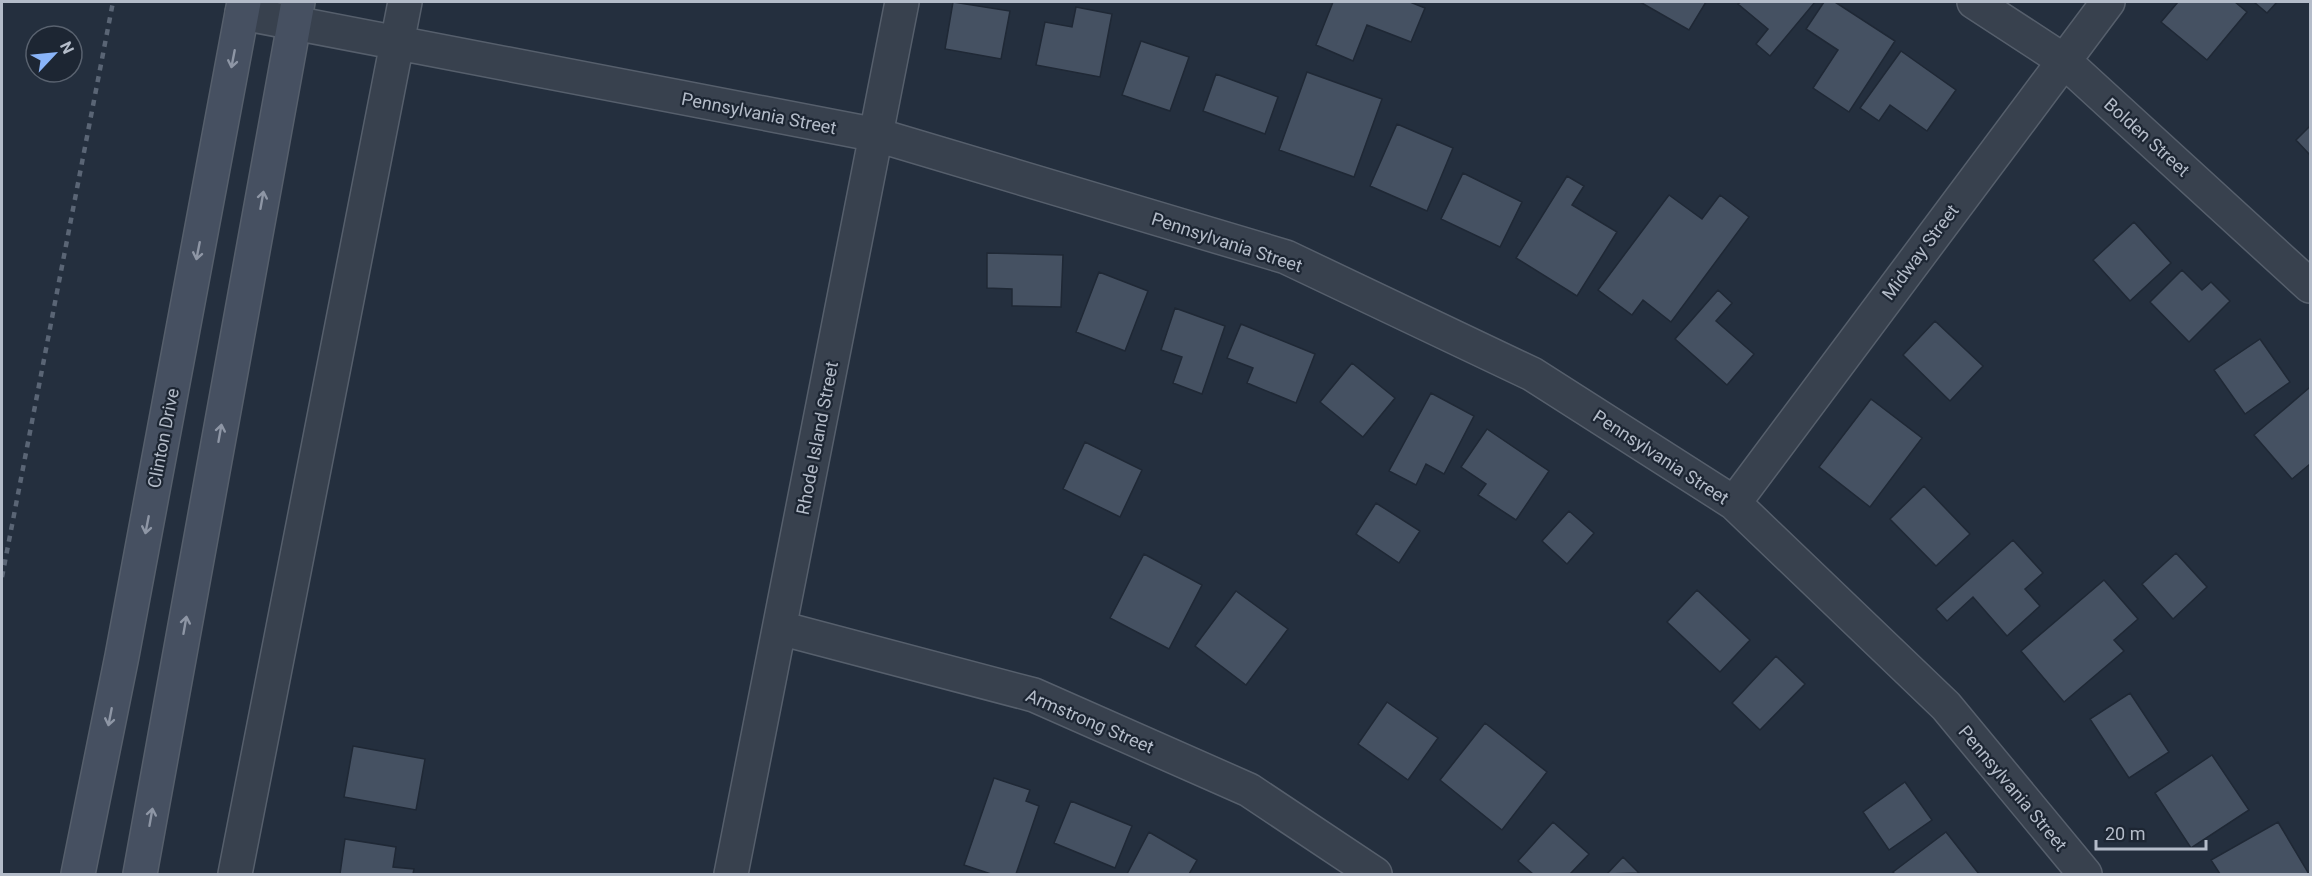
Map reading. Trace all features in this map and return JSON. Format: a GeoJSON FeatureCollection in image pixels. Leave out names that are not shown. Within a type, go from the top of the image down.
{"type":"FeatureCollection","features":[{"type":"Feature","properties":{"kind":"main road","name":"Clinton Drive"},"geometry":{"type":"LineString","coordinates":[[78,874],[122,656],[243,8]]}},
{"type":"Feature","properties":{"kind":"main road"},"geometry":{"type":"LineString","coordinates":[[140,874],[296,13]]}},
{"type":"Feature","properties":{"kind":"street"},"geometry":{"type":"LineString","coordinates":[[234,874],[405,2]]}},
{"type":"Feature","properties":{"kind":"street","name":"Rhode Island Street"},"geometry":{"type":"LineString","coordinates":[[731,874],[902,2]]}},
{"type":"Feature","properties":{"kind":"street","name":"Bolden Street"},"geometry":{"type":"LineString","coordinates":[[1974,2],[2063,60],[2310,286]]}},
{"type":"Feature","properties":{"kind":"street","name":"Midway Street"},"geometry":{"type":"LineString","coordinates":[[1734,503],[2108,2]]}},
{"type":"Feature","properties":{"kind":"street","name":"Pennsylvania Street"},"geometry":{"type":"LineString","coordinates":[[243,8],[296,13],[397,43],[877,135],[1286,257],[1532,374],[1734,503],[1946,706],[2085,874]]}},
{"type":"Feature","properties":{"kind":"street","name":"Armstrong Street"},"geometry":{"type":"LineString","coordinates":[[780,628],[1034,695],[1249,790],[1375,874]]}},
{"type":"Feature","properties":{"kind":"building"},"geometry":{"type":"Polygon","coordinates":[[[953,2],[1010,11],[1001,59],[945,49],[953,2]]]}},
{"type":"Feature","properties":{"kind":"building"},"geometry":{"type":"Polygon","coordinates":[[[1333,2],[1410,2],[1425,8],[1411,42],[1367,25],[1353,61],[1316,45],[1333,2]]]}},
{"type":"Feature","properties":{"kind":"building"},"geometry":{"type":"Polygon","coordinates":[[[1640,2],[1706,2],[1689,30],[1640,2]]]}},
{"type":"Feature","properties":{"kind":"building"},"geometry":{"type":"Polygon","coordinates":[[[1741,2],[1815,2],[1770,56],[1756,44],[1768,29],[1738,4],[1741,2]]]}},
{"type":"Feature","properties":{"kind":"building"},"geometry":{"type":"Polygon","coordinates":[[[1824,2],[1835,2],[1895,41],[1849,112],[1813,88],[1838,50],[1806,29],[1824,2]]]}},
{"type":"Feature","properties":{"kind":"building"},"geometry":{"type":"Polygon","coordinates":[[[2178,2],[2235,2],[2247,12],[2207,60],[2161,22],[2178,2]]]}},
{"type":"Feature","properties":{"kind":"building"},"geometry":{"type":"Polygon","coordinates":[[[2254,2],[2277,2],[2267,13],[2254,2]]]}},
{"type":"Feature","properties":{"kind":"building"},"geometry":{"type":"Polygon","coordinates":[[[1076,7],[1112,14],[1100,77],[1036,65],[1045,22],[1072,27],[1076,7]]]}},
{"type":"Feature","properties":{"kind":"building"},"geometry":{"type":"Polygon","coordinates":[[[1141,41],[1189,57],[1170,111],[1122,95],[1141,41]]]}},
{"type":"Feature","properties":{"kind":"building"},"geometry":{"type":"Polygon","coordinates":[[[1901,51],[1956,90],[1927,131],[1890,105],[1879,121],[1860,108],[1901,51]]]}},
{"type":"Feature","properties":{"kind":"building"},"geometry":{"type":"Polygon","coordinates":[[[1307,72],[1382,99],[1354,177],[1279,150],[1307,72]]]}},
{"type":"Feature","properties":{"kind":"building"},"geometry":{"type":"Polygon","coordinates":[[[1216,74],[1278,97],[1265,134],[1203,111],[1216,74]]]}},
{"type":"Feature","properties":{"kind":"building"},"geometry":{"type":"Polygon","coordinates":[[[1397,124],[1453,148],[1427,211],[1370,186],[1397,124]]]}},
{"type":"Feature","properties":{"kind":"building"},"geometry":{"type":"Polygon","coordinates":[[[2310,126],[2310,155],[2296,140],[2310,126]]]}},
{"type":"Feature","properties":{"kind":"building"},"geometry":{"type":"Polygon","coordinates":[[[1463,173],[1522,202],[1500,247],[1441,219],[1463,173]]]}},
{"type":"Feature","properties":{"kind":"building"},"geometry":{"type":"Polygon","coordinates":[[[1567,176],[1584,186],[1572,205],[1617,232],[1577,296],[1516,258],[1567,176]]]}},
{"type":"Feature","properties":{"kind":"building"},"geometry":{"type":"Polygon","coordinates":[[[1669,195],[1702,219],[1720,195],[1749,217],[1671,322],[1643,300],[1632,315],[1598,290],[1669,195]]]}},
{"type":"Feature","properties":{"kind":"building"},"geometry":{"type":"Polygon","coordinates":[[[2134,222],[2171,263],[2130,301],[2093,260],[2134,222]]]}},
{"type":"Feature","properties":{"kind":"building"},"geometry":{"type":"Polygon","coordinates":[[[987,253],[1063,255],[1061,307],[1012,306],[1012,289],[987,288],[987,253]]]}},
{"type":"Feature","properties":{"kind":"building"},"geometry":{"type":"Polygon","coordinates":[[[2182,270],[2202,290],[2211,282],[2230,301],[2189,342],[2150,302],[2182,270]]]}},
{"type":"Feature","properties":{"kind":"building"},"geometry":{"type":"Polygon","coordinates":[[[1099,272],[1148,291],[1125,351],[1076,332],[1099,272]]]}},
{"type":"Feature","properties":{"kind":"building"},"geometry":{"type":"Polygon","coordinates":[[[1718,290],[1732,303],[1716,321],[1754,354],[1727,385],[1675,339],[1718,290]]]}},
{"type":"Feature","properties":{"kind":"building"},"geometry":{"type":"Polygon","coordinates":[[[1175,308],[1225,326],[1202,394],[1173,383],[1182,357],[1161,350],[1175,308]]]}},
{"type":"Feature","properties":{"kind":"building"},"geometry":{"type":"Polygon","coordinates":[[[1935,321],[1983,366],[1950,401],[1903,355],[1935,321]]]}},
{"type":"Feature","properties":{"kind":"building"},"geometry":{"type":"Polygon","coordinates":[[[1241,324],[1315,354],[1296,403],[1247,383],[1253,368],[1227,358],[1241,324]]]}},
{"type":"Feature","properties":{"kind":"building"},"geometry":{"type":"Polygon","coordinates":[[[2260,339],[2290,382],[2245,414],[2214,370],[2260,339]]]}},
{"type":"Feature","properties":{"kind":"building"},"geometry":{"type":"Polygon","coordinates":[[[1352,363],[1395,398],[1363,437],[1320,402],[1352,363]]]}},
{"type":"Feature","properties":{"kind":"building"},"geometry":{"type":"Polygon","coordinates":[[[2309,388],[2310,464],[2292,479],[2254,435],[2309,388]]]}},
{"type":"Feature","properties":{"kind":"building"},"geometry":{"type":"Polygon","coordinates":[[[1431,393],[1474,416],[1444,474],[1426,464],[1416,485],[1389,471],[1431,393]]]}},
{"type":"Feature","properties":{"kind":"building"},"geometry":{"type":"Polygon","coordinates":[[[1871,399],[1922,438],[1870,507],[1819,467],[1871,399]]]}},
{"type":"Feature","properties":{"kind":"building"},"geometry":{"type":"Polygon","coordinates":[[[1487,429],[1549,471],[1516,520],[1478,495],[1486,484],[1461,467],[1487,429]]]}},
{"type":"Feature","properties":{"kind":"building"},"geometry":{"type":"Polygon","coordinates":[[[1085,442],[1142,470],[1120,517],[1063,489],[1085,442]]]}},
{"type":"Feature","properties":{"kind":"building"},"geometry":{"type":"Polygon","coordinates":[[[1924,486],[1970,534],[1936,566],[1890,519],[1924,486]]]}},
{"type":"Feature","properties":{"kind":"building"},"geometry":{"type":"Polygon","coordinates":[[[1376,503],[1420,531],[1399,563],[1356,534],[1376,503]]]}},
{"type":"Feature","properties":{"kind":"building"},"geometry":{"type":"Polygon","coordinates":[[[1569,511],[1594,533],[1567,564],[1542,541],[1569,511]]]}},
{"type":"Feature","properties":{"kind":"building"},"geometry":{"type":"Polygon","coordinates":[[[2013,540],[2043,573],[2025,589],[2040,606],[2007,636],[1973,597],[1947,621],[1936,609],[2013,540]]]}},
{"type":"Feature","properties":{"kind":"building"},"geometry":{"type":"Polygon","coordinates":[[[2176,553],[2207,587],[2173,619],[2142,584],[2176,553]]]}},
{"type":"Feature","properties":{"kind":"building"},"geometry":{"type":"Polygon","coordinates":[[[1144,554],[1202,585],[1169,649],[1110,618],[1144,554]]]}},
{"type":"Feature","properties":{"kind":"building"},"geometry":{"type":"Polygon","coordinates":[[[2104,580],[2138,619],[2114,640],[2124,651],[2064,702],[2021,651],[2104,580]]]}},
{"type":"Feature","properties":{"kind":"building"},"geometry":{"type":"Polygon","coordinates":[[[1697,590],[1750,640],[1720,672],[1667,622],[1697,590]]]}},
{"type":"Feature","properties":{"kind":"building"},"geometry":{"type":"Polygon","coordinates":[[[1236,591],[1288,629],[1246,685],[1195,646],[1236,591]]]}},
{"type":"Feature","properties":{"kind":"building"},"geometry":{"type":"Polygon","coordinates":[[[1776,656],[1805,684],[1760,730],[1732,703],[1776,656]]]}},
{"type":"Feature","properties":{"kind":"building"},"geometry":{"type":"Polygon","coordinates":[[[2130,693],[2169,752],[2129,778],[2090,719],[2130,693]]]}},
{"type":"Feature","properties":{"kind":"building"},"geometry":{"type":"Polygon","coordinates":[[[1387,702],[1438,738],[1408,780],[1358,744],[1387,702]]]}},
{"type":"Feature","properties":{"kind":"building"},"geometry":{"type":"Polygon","coordinates":[[[1485,723],[1547,772],[1502,830],[1440,780],[1485,723]]]}},
{"type":"Feature","properties":{"kind":"building"},"geometry":{"type":"Polygon","coordinates":[[[353,746],[425,759],[416,810],[344,797],[353,746]]]}},
{"type":"Feature","properties":{"kind":"building"},"geometry":{"type":"Polygon","coordinates":[[[2212,755],[2249,810],[2191,848],[2155,793],[2212,755]]]}},
{"type":"Feature","properties":{"kind":"building"},"geometry":{"type":"Polygon","coordinates":[[[994,778],[1030,790],[1026,801],[1039,806],[1016,874],[991,874],[964,865],[994,778]]]}},
{"type":"Feature","properties":{"kind":"building"},"geometry":{"type":"Polygon","coordinates":[[[1905,782],[1932,820],[1889,850],[1863,812],[1905,782]]]}},
{"type":"Feature","properties":{"kind":"building"},"geometry":{"type":"Polygon","coordinates":[[[1071,801],[1132,826],[1115,868],[1054,843],[1071,801]]]}},
{"type":"Feature","properties":{"kind":"building"},"geometry":{"type":"Polygon","coordinates":[[[1553,822],[1589,854],[1570,874],[1533,874],[1518,861],[1553,822]]]}},
{"type":"Feature","properties":{"kind":"building"},"geometry":{"type":"Polygon","coordinates":[[[2278,822],[2309,874],[2220,874],[2211,860],[2278,822]]]}},
{"type":"Feature","properties":{"kind":"building"},"geometry":{"type":"Polygon","coordinates":[[[1149,832],[1197,860],[1189,874],[1127,874],[1149,832]]]}},
{"type":"Feature","properties":{"kind":"building"},"geometry":{"type":"Polygon","coordinates":[[[1946,832],[1979,874],[1895,874],[1893,872],[1946,832]]]}},
{"type":"Feature","properties":{"kind":"building"},"geometry":{"type":"Polygon","coordinates":[[[345,839],[396,847],[393,867],[414,869],[413,874],[340,874],[345,839]]]}},
{"type":"Feature","properties":{"kind":"building"},"geometry":{"type":"Polygon","coordinates":[[[1623,857],[1639,873],[1607,874],[1623,857]]]}},
{"type":"Feature","properties":{"kind":"railway"},"geometry":{"type":"LineString","coordinates":[[2,577],[113,2]]}}]}
